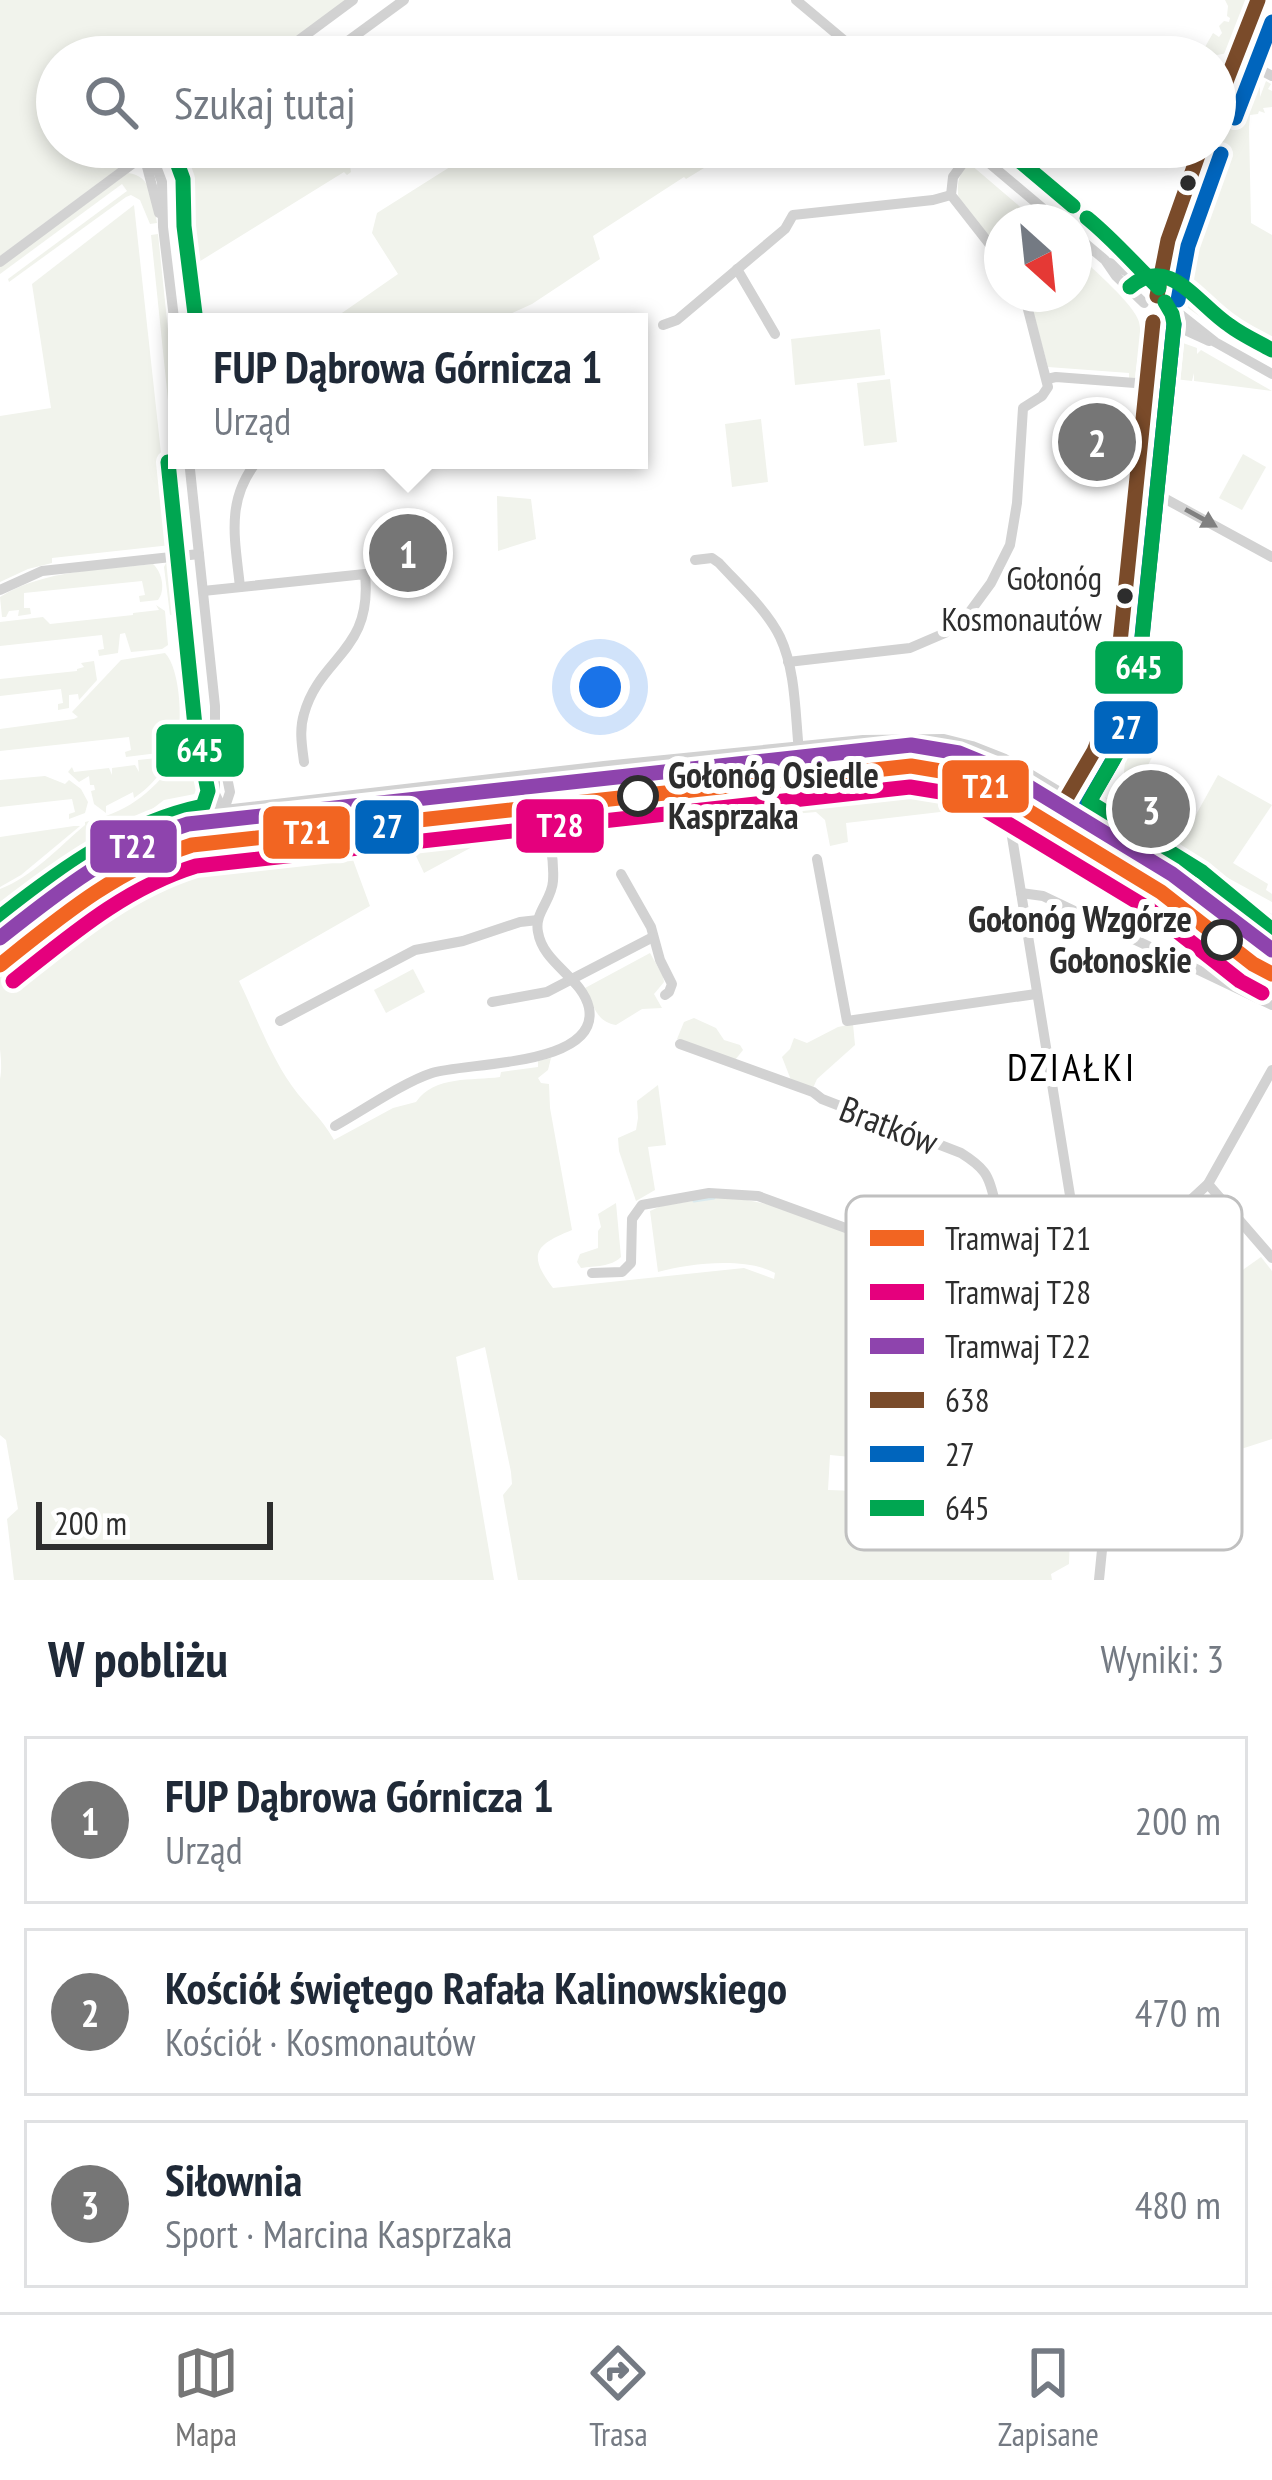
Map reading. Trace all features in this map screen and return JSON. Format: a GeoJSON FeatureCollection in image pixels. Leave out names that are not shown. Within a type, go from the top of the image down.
{"type":"FeatureCollection","features":[{"type":"Feature","properties":{"kind":"street"},"geometry":{"type":"LineString","coordinates":[[304,36],[353,0]]}},
{"type":"Feature","properties":{"kind":"street"},"geometry":{"type":"LineString","coordinates":[[377,0],[387,12]]}},
{"type":"Feature","properties":{"kind":"street"},"geometry":{"type":"LineString","coordinates":[[354,36],[404,0]]}},
{"type":"Feature","properties":{"kind":"street"},"geometry":{"type":"LineString","coordinates":[[796,0],[839,36]]}},
{"type":"Feature","properties":{"kind":"street"},"geometry":{"type":"LineString","coordinates":[[1258,0],[1236,57],[1272,76]]}},
{"type":"Feature","properties":{"kind":"street"},"geometry":{"type":"LineString","coordinates":[[0,262],[128,168]]}},
{"type":"Feature","properties":{"kind":"street"},"geometry":{"type":"LineString","coordinates":[[157,168],[161,175],[173,313]]}},
{"type":"Feature","properties":{"kind":"street"},"geometry":{"type":"LineString","coordinates":[[959,168],[951,195],[984,237]]}},
{"type":"Feature","properties":{"kind":"street"},"geometry":{"type":"LineString","coordinates":[[996,168],[1038,204]]}},
{"type":"Feature","properties":{"kind":"street"},"geometry":{"type":"LineString","coordinates":[[1157,296],[1172,225],[1193,168]]}},
{"type":"Feature","properties":{"kind":"street"},"geometry":{"type":"LineString","coordinates":[[662,325],[677,320],[785,229],[793,215],[951,195]]}},
{"type":"Feature","properties":{"kind":"street"},"geometry":{"type":"LineString","coordinates":[[1092,249],[1139,278],[1161,269]]}},
{"type":"Feature","properties":{"kind":"street"},"geometry":{"type":"LineString","coordinates":[[1105,260],[1144,303],[1144,317],[1215,342]]}},
{"type":"Feature","properties":{"kind":"street"},"geometry":{"type":"LineString","coordinates":[[737,269],[775,334]]}},
{"type":"Feature","properties":{"kind":"street"},"geometry":{"type":"LineString","coordinates":[[1144,303],[1157,296],[1215,342],[1272,374]]}},
{"type":"Feature","properties":{"kind":"street"},"geometry":{"type":"LineString","coordinates":[[1060,808],[1094,751],[1114,701],[1150,348],[1168,305]]}},
{"type":"Feature","properties":{"kind":"street"},"geometry":{"type":"LineString","coordinates":[[788,662],[920,645],[945,633],[969,613],[991,583],[1010,545],[1022,411],[1046,393],[1029,312]]}},
{"type":"Feature","properties":{"kind":"street"},"geometry":{"type":"LineString","coordinates":[[1150,348],[1162,333],[1177,327]]}},
{"type":"Feature","properties":{"kind":"street"},"geometry":{"type":"LineString","coordinates":[[1046,379],[1147,381]]}},
{"type":"Feature","properties":{"kind":"street"},"geometry":{"type":"LineString","coordinates":[[190,469],[215,724],[214,794],[225,817]]}},
{"type":"Feature","properties":{"kind":"street"},"geometry":{"type":"LineString","coordinates":[[240,587],[234,513],[251,469]]}},
{"type":"Feature","properties":{"kind":"street"},"geometry":{"type":"LineString","coordinates":[[1136,487],[1154,492],[1272,557]]}},
{"type":"Feature","properties":{"kind":"street"},"geometry":{"type":"LineString","coordinates":[[0,590],[42,571],[199,554]]}},
{"type":"Feature","properties":{"kind":"street"},"geometry":{"type":"LineString","coordinates":[[695,560],[715,560],[775,628],[788,662],[800,760]]}},
{"type":"Feature","properties":{"kind":"street"},"geometry":{"type":"LineString","coordinates":[[203,591],[365,574],[362,622],[313,694],[303,717],[304,762]]}},
{"type":"Feature","properties":{"kind":"street"},"geometry":{"type":"LineString","coordinates":[[215,724],[230,792],[225,817]]}},
{"type":"Feature","properties":{"kind":"street"},"geometry":{"type":"LineString","coordinates":[[70,889],[146,845],[252,806],[880,739],[953,741],[999,756],[1272,920]]}},
{"type":"Feature","properties":{"kind":"street"},"geometry":{"type":"LineString","coordinates":[[0,944],[100,861],[126,844],[195,816],[539,791],[893,751],[946,754],[989,768],[1191,890],[1272,957]]}},
{"type":"Feature","properties":{"kind":"street"},"geometry":{"type":"LineString","coordinates":[[335,1126],[433,1072],[558,1051],[582,1033],[589,1021],[587,1003],[543,947],[537,928],[554,880],[535,775]]}},
{"type":"Feature","properties":{"kind":"street"},"geometry":{"type":"LineString","coordinates":[[230,792],[252,806]]}},
{"type":"Feature","properties":{"kind":"street"},"geometry":{"type":"LineString","coordinates":[[195,816],[214,794]]}},
{"type":"Feature","properties":{"kind":"street"},"geometry":{"type":"LineString","coordinates":[[1007,806],[1070,1196]]}},
{"type":"Feature","properties":{"kind":"street"},"geometry":{"type":"LineString","coordinates":[[817,859],[847,1021],[1036,994]]}},
{"type":"Feature","properties":{"kind":"street"},"geometry":{"type":"LineString","coordinates":[[621,874],[651,927],[672,984],[665,995]]}},
{"type":"Feature","properties":{"kind":"street"},"geometry":{"type":"LineString","coordinates":[[1021,893],[1043,896],[1272,1005]]}},
{"type":"Feature","properties":{"kind":"street"},"geometry":{"type":"LineString","coordinates":[[280,1021],[410,952],[538,920]]}},
{"type":"Feature","properties":{"kind":"street"},"geometry":{"type":"LineString","coordinates":[[492,1002],[547,992],[652,937]]}},
{"type":"Feature","properties":{"kind":"street","name":"Bratków"},"geometry":{"type":"LineString","coordinates":[[680,1044],[961,1153],[983,1170],[993,1196]]}},
{"type":"Feature","properties":{"kind":"street"},"geometry":{"type":"LineString","coordinates":[[1195,1196],[1208,1184],[1272,1070]]}},
{"type":"Feature","properties":{"kind":"street"},"geometry":{"type":"LineString","coordinates":[[1208,1184],[1218,1196]]}},
{"type":"Feature","properties":{"kind":"street"},"geometry":{"type":"LineString","coordinates":[[592,1274],[622,1272],[632,1263],[633,1213],[642,1205],[692,1195],[734,1193],[779,1202],[846,1227]]}},
{"type":"Feature","properties":{"kind":"street"},"geometry":{"type":"LineString","coordinates":[[1242,1223],[1272,1258]]}},
{"type":"Feature","properties":{"kind":"street"},"geometry":{"type":"LineString","coordinates":[[1100,1580],[1102,1550]]}},
{"type":"Feature","properties":{"kind":"shaded area"},"geometry":{"type":"Polygon","coordinates":[[[0,0],[346,0],[297,36],[36,36],[36,168],[119,168],[0,256],[0,0]]]}},
{"type":"Feature","properties":{"kind":"shaded area"},"geometry":{"type":"Polygon","coordinates":[[[1225,0],[1248,0],[1234,36],[1220,36],[1219,26],[1229,22],[1225,0]]]}},
{"type":"Feature","properties":{"kind":"shaded area"},"geometry":{"type":"Polygon","coordinates":[[[1242,71],[1260,78],[1260,97],[1266,81],[1272,91],[1272,107],[1250,115],[1249,127],[1251,223],[1272,235],[1272,359],[1218,331],[1219,322],[1213,327],[1175,296],[1172,285],[1184,223],[1204,168],[1236,168],[1236,86],[1242,71]]]}},
{"type":"Feature","properties":{"kind":"shaded area"},"geometry":{"type":"Polygon","coordinates":[[[182,168],[350,168],[351,172],[189,268],[194,313],[187,313],[175,184],[182,168]]]}},
{"type":"Feature","properties":{"kind":"shaded area"},"geometry":{"type":"Polygon","coordinates":[[[448,168],[704,168],[593,236],[600,259],[512,313],[342,313],[398,274],[372,233],[377,213],[448,168]]]}},
{"type":"Feature","properties":{"kind":"shaded area"},"geometry":{"type":"Polygon","coordinates":[[[966,168],[975,168],[1017,204],[984,204],[984,232],[959,200],[959,180],[966,168]]]}},
{"type":"Feature","properties":{"kind":"shaded area"},"geometry":{"type":"Polygon","coordinates":[[[128,173],[147,184],[157,223],[150,224],[140,200],[131,195],[9,282],[127,191],[122,184],[0,274],[0,267],[128,173]]]}},
{"type":"Feature","properties":{"kind":"shaded area"},"geometry":{"type":"Polygon","coordinates":[[[134,205],[171,545],[52,558],[52,563],[0,582],[0,416],[51,408],[32,284],[134,205]]]}},
{"type":"Feature","properties":{"kind":"shaded area"},"geometry":{"type":"Polygon","coordinates":[[[158,234],[168,330],[168,400],[151,235],[158,234]]]}},
{"type":"Feature","properties":{"kind":"shaded area"},"geometry":{"type":"Polygon","coordinates":[[[1092,269],[1139,322],[1135,379],[1129,379],[1129,373],[1048,367],[1033,312],[1092,312],[1092,269]]]}},
{"type":"Feature","properties":{"kind":"shaded area"},"geometry":{"type":"Polygon","coordinates":[[[880,329],[885,375],[795,385],[791,339],[880,329]]]}},
{"type":"Feature","properties":{"kind":"shaded area"},"geometry":{"type":"Polygon","coordinates":[[[1183,343],[1272,391],[1194,381],[1194,373],[1192,381],[1166,378],[1165,351],[1183,343]]]}},
{"type":"Feature","properties":{"kind":"shaded area"},"geometry":{"type":"Polygon","coordinates":[[[890,379],[897,442],[864,446],[857,383],[890,379]]]}},
{"type":"Feature","properties":{"kind":"shaded area"},"geometry":{"type":"Polygon","coordinates":[[[1166,395],[1155,488],[1145,477],[1153,399],[1166,395]]]}},
{"type":"Feature","properties":{"kind":"shaded area"},"geometry":{"type":"Polygon","coordinates":[[[761,419],[768,482],[732,487],[725,424],[761,419]]]}},
{"type":"Feature","properties":{"kind":"shaded area"},"geometry":{"type":"Polygon","coordinates":[[[1243,454],[1266,467],[1242,510],[1219,498],[1243,454]]]}},
{"type":"Feature","properties":{"kind":"shaded area"},"geometry":{"type":"Polygon","coordinates":[[[497,496],[531,499],[536,539],[498,551],[497,496]]]}},
{"type":"Feature","properties":{"kind":"shaded area"},"geometry":{"type":"Polygon","coordinates":[[[179,562],[189,613],[170,615],[164,567],[179,562]]]}},
{"type":"Feature","properties":{"kind":"shaded area"},"geometry":{"type":"Polygon","coordinates":[[[153,564],[162,581],[158,600],[140,602],[139,596],[145,595],[142,581],[24,593],[24,608],[30,608],[31,614],[18,616],[19,610],[9,611],[2,617],[0,597],[36,581],[153,564]]]}},
{"type":"Feature","properties":{"kind":"shaded area"},"geometry":{"type":"Polygon","coordinates":[[[156,605],[165,611],[168,645],[162,649],[131,652],[125,633],[120,634],[118,653],[99,656],[98,650],[104,649],[102,635],[0,646],[0,622],[43,617],[50,624],[133,615],[159,610],[156,605]]]}},
{"type":"Feature","properties":{"kind":"shaded area"},"geometry":{"type":"Polygon","coordinates":[[[192,649],[201,749],[181,751],[185,720],[176,652],[192,649]]]}},
{"type":"Feature","properties":{"kind":"shaded area"},"geometry":{"type":"Polygon","coordinates":[[[165,653],[175,672],[179,700],[174,751],[126,757],[125,752],[131,750],[129,737],[0,751],[0,729],[74,719],[78,717],[72,712],[121,660],[165,653]]]}},
{"type":"Feature","properties":{"kind":"shaded area"},"geometry":{"type":"Polygon","coordinates":[[[94,661],[97,680],[79,700],[78,694],[69,695],[69,708],[58,710],[63,703],[61,689],[0,696],[0,679],[77,671],[84,667],[81,663],[94,661]]]}},
{"type":"Feature","properties":{"kind":"shaded area"},"geometry":{"type":"Polygon","coordinates":[[[1141,733],[1159,744],[1125,809],[1182,840],[1218,775],[1272,805],[1233,863],[1268,884],[1272,902],[1100,804],[1097,780],[1107,757],[1106,798],[1122,799],[1126,747],[1141,733]]]}},
{"type":"Feature","properties":{"kind":"shaded area"},"geometry":{"type":"Polygon","coordinates":[[[784,752],[745,762],[609,777],[602,782],[600,768],[651,767],[784,752]]]}},
{"type":"Feature","properties":{"kind":"shaded area"},"geometry":{"type":"Polygon","coordinates":[[[201,753],[200,793],[164,800],[0,925],[0,889],[34,869],[85,822],[139,799],[178,755],[201,753]]]}},
{"type":"Feature","properties":{"kind":"shaded area"},"geometry":{"type":"Polygon","coordinates":[[[907,754],[959,761],[1015,786],[1006,791],[961,768],[910,760],[664,786],[663,780],[907,754]]]}},
{"type":"Feature","properties":{"kind":"shaded area"},"geometry":{"type":"Polygon","coordinates":[[[167,757],[166,765],[145,790],[106,806],[106,813],[94,804],[89,776],[79,782],[68,772],[72,767],[74,772],[109,768],[112,775],[112,768],[135,765],[139,772],[138,760],[167,757]]]}},
{"type":"Feature","properties":{"kind":"shaded area"},"geometry":{"type":"Polygon","coordinates":[[[913,768],[962,778],[1002,797],[944,777],[896,773],[665,796],[665,793],[913,768]]]}},
{"type":"Feature","properties":{"kind":"shaded area"},"geometry":{"type":"Polygon","coordinates":[[[45,776],[65,784],[69,780],[81,789],[88,802],[85,813],[69,819],[75,812],[72,799],[0,807],[0,780],[45,776]]]}},
{"type":"Feature","properties":{"kind":"shaded area"},"geometry":{"type":"Polygon","coordinates":[[[901,776],[948,782],[1000,805],[846,823],[848,842],[830,846],[825,820],[816,812],[746,818],[742,791],[901,776]]]}},
{"type":"Feature","properties":{"kind":"shaded area"},"geometry":{"type":"Polygon","coordinates":[[[528,780],[529,786],[257,816],[261,810],[528,780]]]}},
{"type":"Feature","properties":{"kind":"shaded area"},"geometry":{"type":"Polygon","coordinates":[[[207,798],[195,809],[148,828],[109,852],[0,937],[15,920],[167,805],[207,798]]]}},
{"type":"Feature","properties":{"kind":"shaded area"},"geometry":{"type":"Polygon","coordinates":[[[538,807],[535,813],[424,873],[408,839],[349,849],[370,906],[239,981],[292,1086],[334,1140],[393,1108],[416,1102],[433,1087],[500,1077],[501,1072],[538,1067],[538,1061],[551,1058],[548,1070],[538,1078],[549,1084],[572,1230],[539,1252],[540,1267],[553,1288],[744,1268],[774,1279],[775,1273],[763,1268],[734,1263],[658,1272],[650,1211],[661,1206],[737,1198],[787,1208],[846,1232],[846,1457],[830,1455],[828,1490],[846,1491],[846,1550],[1070,1550],[1069,1564],[1051,1574],[1052,1580],[518,1580],[503,1495],[512,1484],[511,1472],[485,1347],[456,1357],[494,1580],[14,1580],[7,1519],[18,1509],[6,1440],[0,1435],[0,968],[83,901],[154,860],[208,844],[538,807]]]}},
{"type":"Feature","properties":{"kind":"shaded area"},"geometry":{"type":"Polygon","coordinates":[[[80,826],[21,875],[0,887],[0,837],[80,826]]]}},
{"type":"Feature","properties":{"kind":"shaded area"},"geometry":{"type":"Polygon","coordinates":[[[1199,882],[1272,924],[1272,950],[1196,886],[1199,882]]]}},
{"type":"Feature","properties":{"kind":"shaded area"},"geometry":{"type":"Polygon","coordinates":[[[650,953],[663,976],[654,994],[662,1008],[642,1009],[616,1025],[604,1020],[585,988],[650,953]]]}},
{"type":"Feature","properties":{"kind":"shaded area"},"geometry":{"type":"Polygon","coordinates":[[[413,969],[425,992],[386,1013],[374,990],[413,969]]]}},
{"type":"Feature","properties":{"kind":"shaded area"},"geometry":{"type":"Polygon","coordinates":[[[694,1018],[716,1028],[724,1040],[740,1045],[743,1050],[735,1060],[677,1039],[684,1022],[694,1018]]]}},
{"type":"Feature","properties":{"kind":"shaded area"},"geometry":{"type":"Polygon","coordinates":[[[853,1024],[855,1045],[813,1088],[791,1080],[782,1057],[794,1038],[807,1043],[853,1024]]]}},
{"type":"Feature","properties":{"kind":"shaded area"},"geometry":{"type":"Polygon","coordinates":[[[658,1085],[666,1145],[648,1147],[655,1190],[636,1201],[618,1138],[636,1130],[637,1101],[658,1085]]]}},
{"type":"Feature","properties":{"kind":"shaded area"},"geometry":{"type":"Polygon","coordinates":[[[616,1203],[621,1257],[581,1268],[580,1254],[598,1248],[598,1214],[616,1203]]]}},
{"type":"Feature","properties":{"kind":"shaded area"},"geometry":{"type":"Polygon","coordinates":[[[1261,1257],[1272,1271],[1272,1439],[1242,1449],[1242,1270],[1261,1257]]]}},
{"type":"Feature","properties":{"kind":"waterway"},"geometry":{"type":"LineString","coordinates":[[694,1201],[714,1198]]}},
{"type":"Feature","properties":{"kind":"tram line","name":"T22"},"geometry":{"type":"LineString","coordinates":[[0,938],[112,858],[188,824],[911,745],[959,753],[1003,771],[1172,874],[1272,950]]}},
{"type":"Feature","properties":{"kind":"tram line","name":"T21"},"geometry":{"type":"LineString","coordinates":[[0,965],[114,881],[192,845],[911,766],[953,773],[992,789],[1161,892],[1272,974]]}},
{"type":"Feature","properties":{"kind":"tram line","name":"T28"},"geometry":{"type":"LineString","coordinates":[[13,981],[122,900],[196,866],[910,787],[947,793],[982,808],[1149,909],[1262,993]]}},
{"type":"Feature","properties":{"kind":"transit line","name":"638"},"geometry":{"type":"LineString","coordinates":[[1236,56],[1258,0]]}},
{"type":"Feature","properties":{"kind":"transit line","name":"27"},"geometry":{"type":"LineString","coordinates":[[1236,115],[1272,22]]}},
{"type":"Feature","properties":{"kind":"transit line","name":"645"},"geometry":{"type":"LineString","coordinates":[[179,168],[195,313]]}},
{"type":"Feature","properties":{"kind":"transit line","name":"645"},"geometry":{"type":"LineString","coordinates":[[1028,168],[1071,204]]}},
{"type":"Feature","properties":{"kind":"transit line","name":"638"},"geometry":{"type":"LineString","coordinates":[[1157,296],[1168,240],[1194,168]]}},
{"type":"Feature","properties":{"kind":"transit line","name":"27"},"geometry":{"type":"LineString","coordinates":[[1178,300],[1188,246],[1216,168]]}},
{"type":"Feature","properties":{"kind":"transit line","name":"645"},"geometry":{"type":"LineString","coordinates":[[1092,222],[1159,288]]}},
{"type":"Feature","properties":{"kind":"transit line","name":"645"},"geometry":{"type":"LineString","coordinates":[[1130,287],[1144,278],[1170,279],[1234,329],[1272,350]]}},
{"type":"Feature","properties":{"kind":"transit line","name":"645"},"geometry":{"type":"LineString","coordinates":[[1165,302],[1174,324],[1136,697],[1116,755],[1089,802],[1202,872],[1272,930]]}},
{"type":"Feature","properties":{"kind":"transit line","name":"638"},"geometry":{"type":"LineString","coordinates":[[1060,809],[1094,751],[1114,701],[1153,322]]}},
{"type":"Feature","properties":{"kind":"transit line","name":"27"},"geometry":{"type":"LineString","coordinates":[[13,961],[113,889],[167,862],[228,844],[901,771],[939,775],[976,787],[1055,829],[1067,829],[1078,820],[1113,760],[1135,705],[1174,324]]}},
{"type":"Feature","properties":{"kind":"transit line","name":"645"},"geometry":{"type":"LineString","coordinates":[[0,917],[121,835],[203,806],[208,791],[195,726],[169,469]]}},
{"type":"Feature","properties":{"kind":"transit line","name":"638"},"geometry":{"type":"LineString","coordinates":[[1060,809],[1191,890],[1272,957]]}},
{"type":"Feature","properties":{"kind":"place","name":"Kościół świętego Rafała Kalinowskiego"},"geometry":{"type":"Point","coordinates":[1097,442]}},
{"type":"Feature","properties":{"kind":"place","name":"FUP Dąbrowa Górnicza 1"},"geometry":{"type":"Point","coordinates":[408,553]}},
{"type":"Feature","properties":{"kind":"place","name":"Gołonóg Kosmonautów"},"geometry":{"type":"Point","coordinates":[1125,596]}},
{"type":"Feature","properties":{"kind":"place","name":"Gołonóg Osiedle Kasprzaka"},"geometry":{"type":"Point","coordinates":[638,796]}},
{"type":"Feature","properties":{"kind":"place","name":"Siłownia"},"geometry":{"type":"Point","coordinates":[1151,809]}},
{"type":"Feature","properties":{"kind":"place","name":"Gołonóg Wzgórze Gołonoskie"},"geometry":{"type":"Point","coordinates":[1222,940]}},
{"type":"Feature","properties":{"kind":"district","name":"DZIAŁKI"},"geometry":{"type":"Point","coordinates":[1072,1067]}}]}
